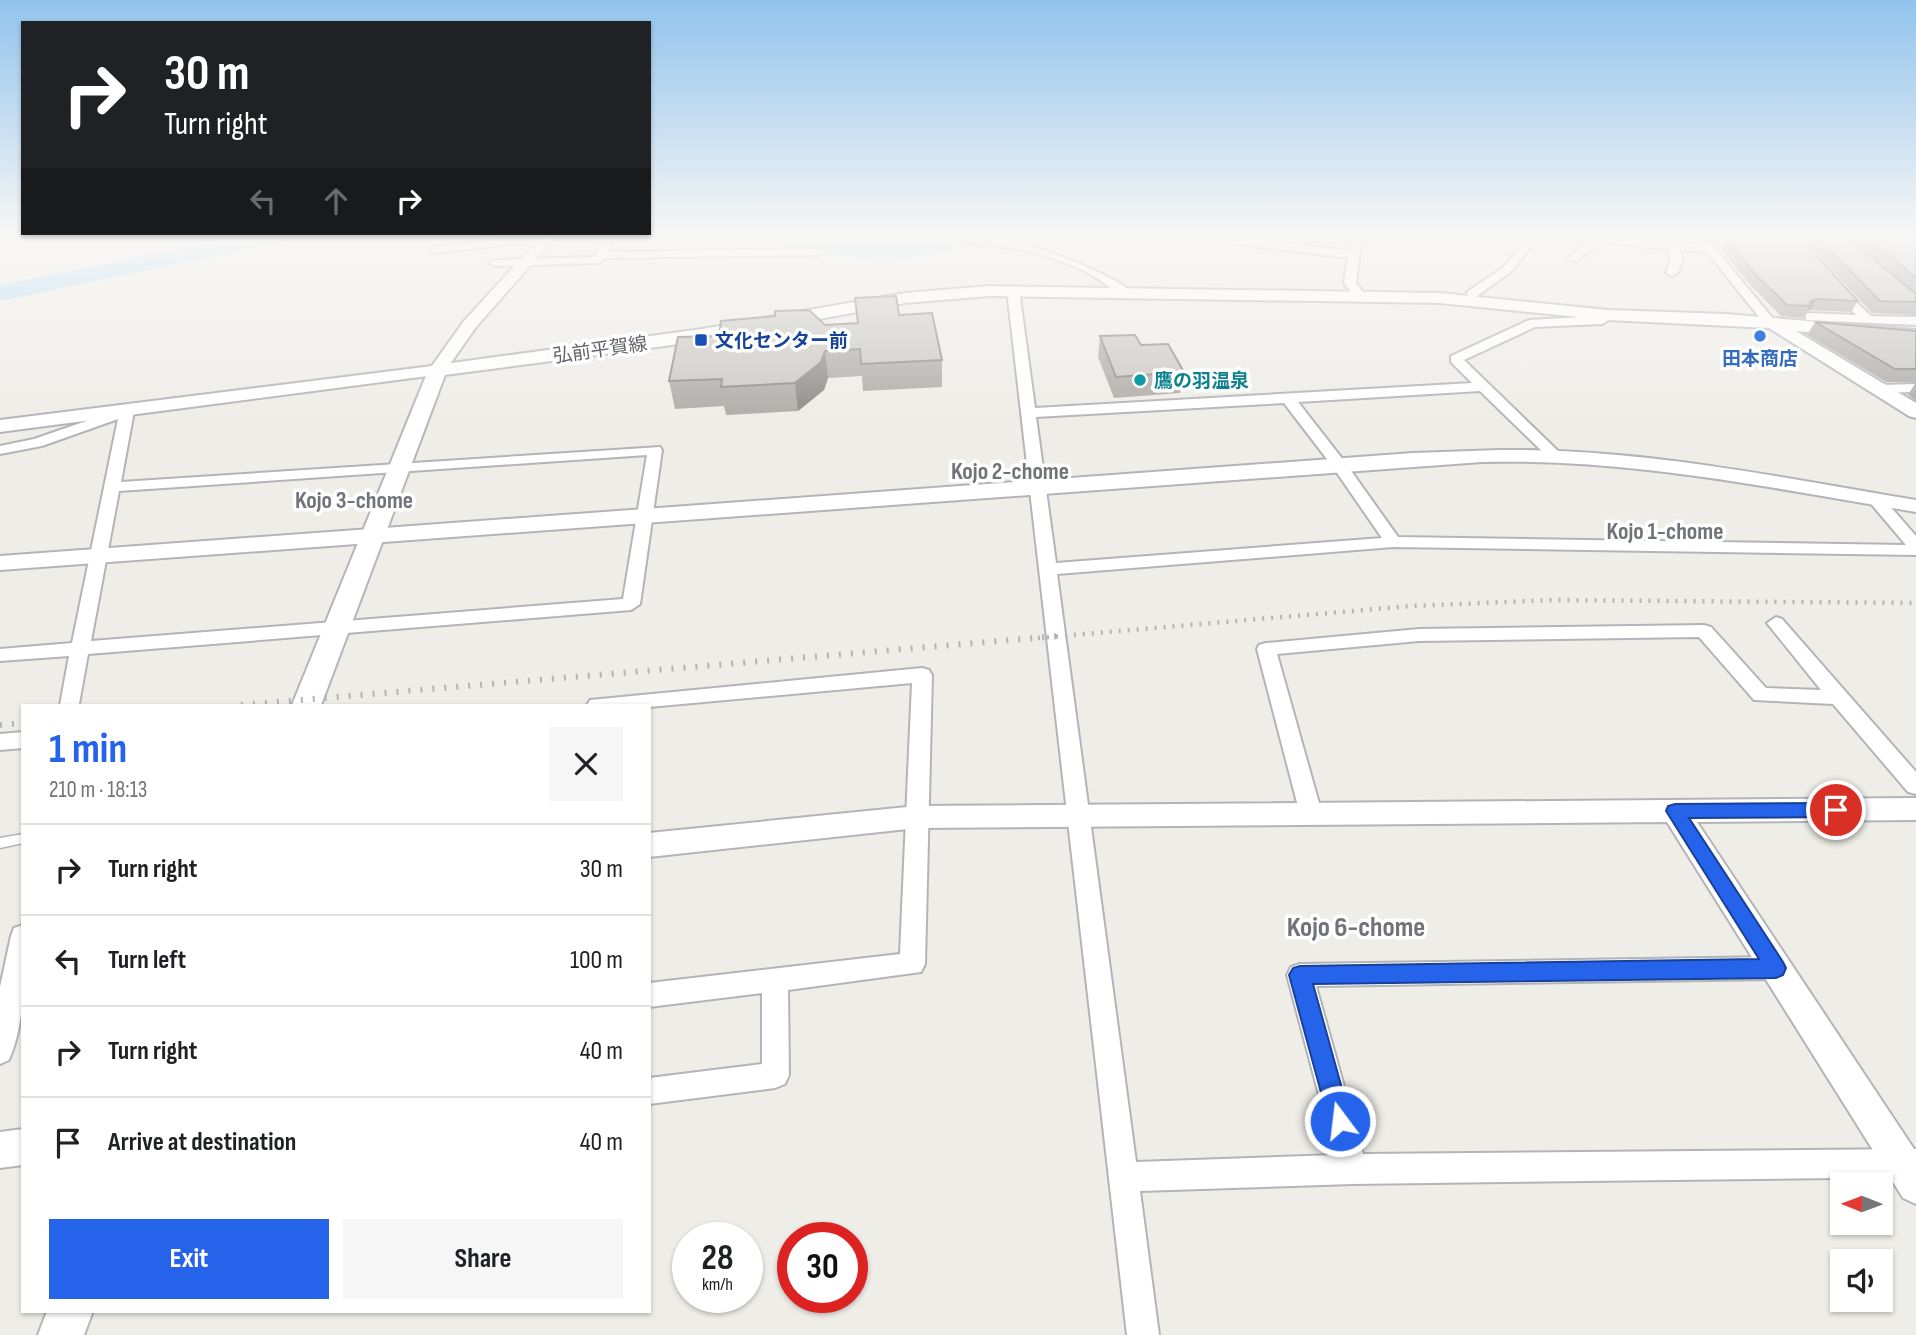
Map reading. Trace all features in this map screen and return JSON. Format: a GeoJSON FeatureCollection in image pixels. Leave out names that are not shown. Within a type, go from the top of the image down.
{"type":"FeatureCollection","features":[{"type":"Feature","properties":{"kind":"main road","name":"弘前平賀線"},"geometry":{"type":"LineString","coordinates":[[437,370],[702,335],[915,296]]}},
{"type":"Feature","properties":{"kind":"main road","name":"弘前平賀線"},"geometry":{"type":"LineString","coordinates":[[1389,296],[1472,300],[1608,315],[1726,318],[1916,336]]}},
{"type":"Feature","properties":{"kind":"main road"},"geometry":{"type":"LineString","coordinates":[[1771,324],[1916,412]]}},
{"type":"Feature","properties":{"kind":"main road"},"geometry":{"type":"LineString","coordinates":[[306,704],[437,370]]}},
{"type":"Feature","properties":{"kind":"main road"},"geometry":{"type":"LineString","coordinates":[[61,1335],[69,1313]]}},
{"type":"Feature","properties":{"kind":"street"},"geometry":{"type":"LineString","coordinates":[[0,426],[437,370],[470,324],[495,296]]}},
{"type":"Feature","properties":{"kind":"street"},"geometry":{"type":"LineString","coordinates":[[1014,296],[1143,1335]]}},
{"type":"Feature","properties":{"kind":"street"},"geometry":{"type":"LineString","coordinates":[[1748,296],[1771,324]]}},
{"type":"Feature","properties":{"kind":"street"},"geometry":{"type":"LineString","coordinates":[[1846,296],[1867,319]]}},
{"type":"Feature","properties":{"kind":"street"},"geometry":{"type":"LineString","coordinates":[[1555,456],[1456,359],[1533,323],[1602,320],[1608,315]]}},
{"type":"Feature","properties":{"kind":"street"},"geometry":{"type":"LineString","coordinates":[[1810,317],[1916,321]]}},
{"type":"Feature","properties":{"kind":"street"},"geometry":{"type":"LineString","coordinates":[[1028,413],[1483,387]]}},
{"type":"Feature","properties":{"kind":"street"},"geometry":{"type":"LineString","coordinates":[[1879,389],[1916,388]]}},
{"type":"Feature","properties":{"kind":"street"},"geometry":{"type":"LineString","coordinates":[[1288,400],[1339,464],[1393,542]]}},
{"type":"Feature","properties":{"kind":"street"},"geometry":{"type":"LineString","coordinates":[[0,450],[37,443],[128,411]]}},
{"type":"Feature","properties":{"kind":"street"},"geometry":{"type":"LineString","coordinates":[[69,704],[128,411]]}},
{"type":"Feature","properties":{"kind":"street"},"geometry":{"type":"LineString","coordinates":[[0,655],[631,604],[654,450],[113,487]]}},
{"type":"Feature","properties":{"kind":"street"},"geometry":{"type":"LineString","coordinates":[[0,563],[1339,464],[1500,455],[1555,456],[1700,470],[1916,506]]}},
{"type":"Feature","properties":{"kind":"street"},"geometry":{"type":"LineString","coordinates":[[1875,499],[1916,548]]}},
{"type":"Feature","properties":{"kind":"street"},"geometry":{"type":"LineString","coordinates":[[1047,569],[1393,542],[1916,548]]}},
{"type":"Feature","properties":{"kind":"street"},"geometry":{"type":"LineString","coordinates":[[1776,624],[1916,786]]}},
{"type":"Feature","properties":{"kind":"street"},"geometry":{"type":"LineString","coordinates":[[1311,814],[1266,649],[1419,635],[1704,631],[1761,695],[1838,696]]}},
{"type":"Feature","properties":{"kind":"street"},"geometry":{"type":"LineString","coordinates":[[608,704],[922,675],[912,964],[651,995]]}},
{"type":"Feature","properties":{"kind":"street"},"geometry":{"type":"LineString","coordinates":[[0,742],[21,740]]}},
{"type":"Feature","properties":{"kind":"street"},"geometry":{"type":"LineString","coordinates":[[651,845],[917,817],[1916,809]]}},
{"type":"Feature","properties":{"kind":"street"},"geometry":{"type":"LineString","coordinates":[[1675,811],[1911,1170]]}},
{"type":"Feature","properties":{"kind":"street"},"geometry":{"type":"LineString","coordinates":[[0,1051],[6,997],[21,943]]}},
{"type":"Feature","properties":{"kind":"street"},"geometry":{"type":"LineString","coordinates":[[1353,1169],[1300,975],[1776,968]]}},
{"type":"Feature","properties":{"kind":"street"},"geometry":{"type":"LineString","coordinates":[[651,1091],[775,1075],[775,980]]}},
{"type":"Feature","properties":{"kind":"street"},"geometry":{"type":"LineString","coordinates":[[0,1150],[21,1147]]}},
{"type":"Feature","properties":{"kind":"street"},"geometry":{"type":"LineString","coordinates":[[1123,1177],[1353,1169],[1911,1170]]}},
{"type":"Feature","properties":{"kind":"lane"},"geometry":{"type":"LineString","coordinates":[[0,843],[21,838]]}},
{"type":"Feature","properties":{"kind":"building"},"geometry":{"type":"Polygon","coordinates":[[[896,296],[899,315],[932,313],[942,360],[861,364],[860,349],[825,351],[821,362],[795,383],[721,387],[722,379],[669,381],[678,337],[719,336],[721,321],[775,316],[775,311],[809,310],[825,325],[858,323],[855,298],[896,296]]]}},
{"type":"Feature","properties":{"kind":"building"},"geometry":{"type":"Polygon","coordinates":[[[1778,296],[1854,296],[1858,301],[1817,299],[1810,301],[1810,306],[1787,305],[1778,296]]]}},
{"type":"Feature","properties":{"kind":"building"},"geometry":{"type":"Polygon","coordinates":[[[1875,296],[1916,296],[1916,302],[1880,301],[1875,296]]]}},
{"type":"Feature","properties":{"kind":"building"},"geometry":{"type":"Polygon","coordinates":[[[1815,322],[1916,331],[1916,369],[1895,369],[1815,322]]]}},
{"type":"Feature","properties":{"kind":"building"},"geometry":{"type":"Polygon","coordinates":[[[1135,335],[1141,345],[1168,344],[1184,372],[1116,377],[1100,336],[1135,335]]]}},
{"type":"Feature","properties":{"kind":"railway"},"geometry":{"type":"LineString","coordinates":[[1038,638],[1411,606],[1554,600],[1916,603]]}},
{"type":"Feature","properties":{"kind":"railway"},"geometry":{"type":"LineString","coordinates":[[253,704],[1059,636]]}},
{"type":"Feature","properties":{"kind":"railway"},"geometry":{"type":"LineString","coordinates":[[0,725],[21,723]]}},
{"type":"Feature","properties":{"kind":"place","name":"田本商店"},"geometry":{"type":"Point","coordinates":[1760,336]}},
{"type":"Feature","properties":{"kind":"place","name":"文化センター前"},"geometry":{"type":"Point","coordinates":[701,340]}},
{"type":"Feature","properties":{"kind":"place","name":"鷹の羽温泉"},"geometry":{"type":"Point","coordinates":[1140,380]}},
{"type":"Feature","properties":{"kind":"district","name":"Kojo 2-chome"},"geometry":{"type":"Point","coordinates":[1010,471]}},
{"type":"Feature","properties":{"kind":"district","name":"Kojo 3-chome"},"geometry":{"type":"Point","coordinates":[354,500]}},
{"type":"Feature","properties":{"kind":"district","name":"Kojo 1-chome"},"geometry":{"type":"Point","coordinates":[1665,531]}},
{"type":"Feature","properties":{"kind":"district","name":"Kojo 6-chome"},"geometry":{"type":"Point","coordinates":[1356,926]}},
{"type":"Feature","properties":{"kind":"route"},"geometry":{"type":"LineString","coordinates":[[1340,1121],[1300,975],[1776,968],[1675,811],[1836,810]]}}]}
